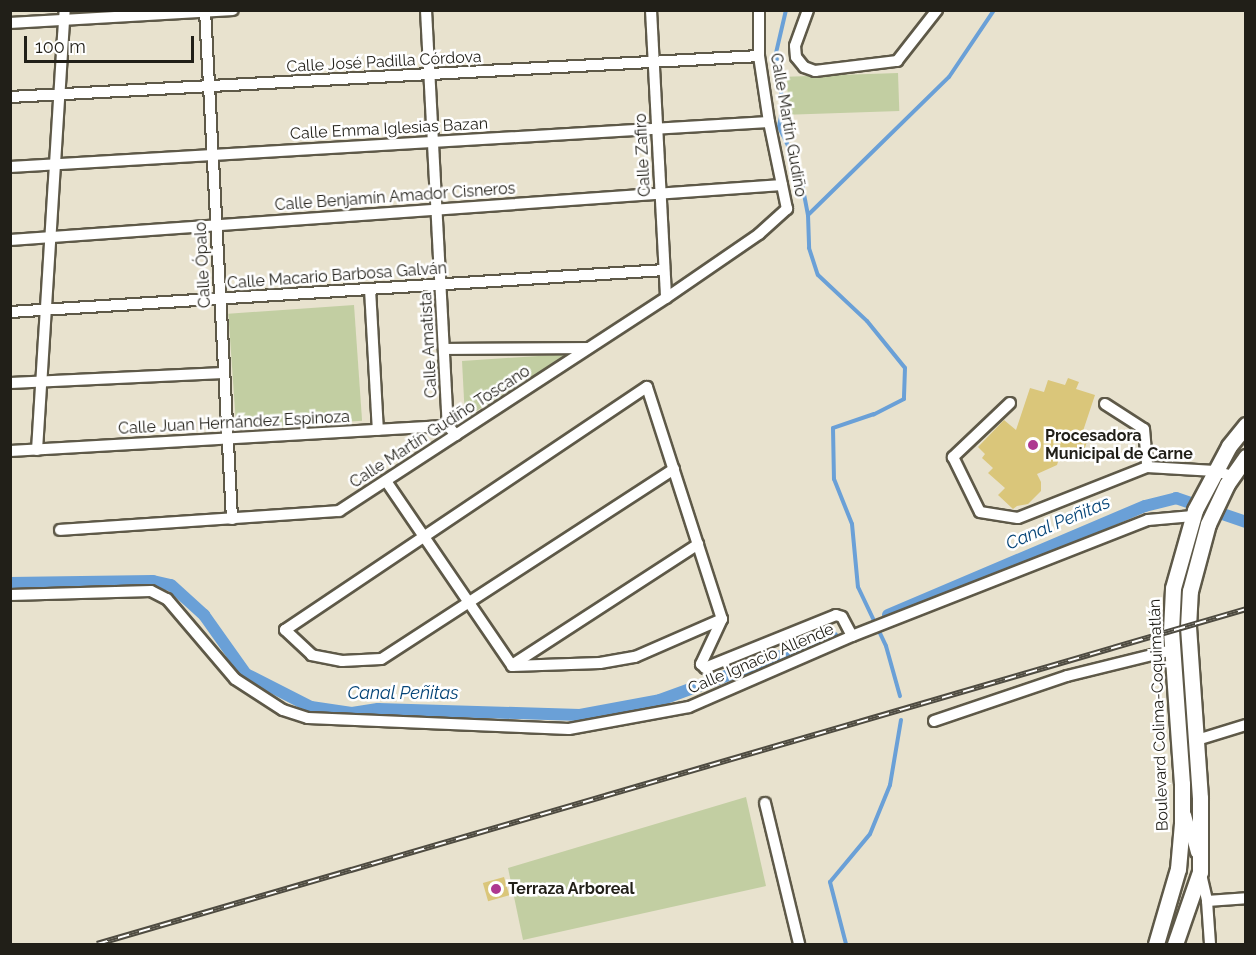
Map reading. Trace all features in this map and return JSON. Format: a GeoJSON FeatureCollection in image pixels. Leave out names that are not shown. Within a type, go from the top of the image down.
{"type":"FeatureCollection","features":[{"type":"Feature","properties":{"kind":"main road","name":"Boulevard Colima-Coquimatlán"},"geometry":{"type":"LineString","coordinates":[[1156,945],[1178,869],[1182,800],[1172,650],[1173,588],[1196,509],[1215,471],[1245,425]]}},
{"type":"Feature","properties":{"kind":"main road","name":"Boulevard Colima-Coquimatlán"},"geometry":{"type":"LineString","coordinates":[[1175,945],[1200,872],[1197,740],[1188,627],[1190,591],[1208,524],[1232,476],[1245,457]]}},
{"type":"Feature","properties":{"kind":"street"},"geometry":{"type":"LineString","coordinates":[[10,23],[64,15],[233,10]]}},
{"type":"Feature","properties":{"kind":"street","name":"Calle Amatista"},"geometry":{"type":"LineString","coordinates":[[426,10],[444,350],[452,431]]}},
{"type":"Feature","properties":{"kind":"street","name":"Calle Zafiro"},"geometry":{"type":"LineString","coordinates":[[651,10],[666,298]]}},
{"type":"Feature","properties":{"kind":"street","name":"Calle Martín Gudiño"},"geometry":{"type":"LineString","coordinates":[[759,10],[759,56],[769,122],[787,209]]}},
{"type":"Feature","properties":{"kind":"street"},"geometry":{"type":"LineString","coordinates":[[808,10],[795,46],[796,57],[804,67],[815,71],[897,61],[937,10]]}},
{"type":"Feature","properties":{"kind":"street","name":"Calle Ópalo"},"geometry":{"type":"LineString","coordinates":[[205,11],[232,519]]}},
{"type":"Feature","properties":{"kind":"street"},"geometry":{"type":"LineString","coordinates":[[37,450],[64,15]]}},
{"type":"Feature","properties":{"kind":"street","name":"Calle José Padilla Córdova"},"geometry":{"type":"LineString","coordinates":[[10,97],[759,56]]}},
{"type":"Feature","properties":{"kind":"street","name":"Calle Emma Iglesias Bazan"},"geometry":{"type":"LineString","coordinates":[[10,167],[769,122]]}},
{"type":"Feature","properties":{"kind":"street","name":"Calle Benjamín Amador Cisneros"},"geometry":{"type":"LineString","coordinates":[[10,240],[782,185]]}},
{"type":"Feature","properties":{"kind":"street","name":"Calle Martín Gudiño Toscano"},"geometry":{"type":"LineString","coordinates":[[60,530],[339,511],[386,481],[452,431],[590,348],[666,298],[759,234],[787,209]]}},
{"type":"Feature","properties":{"kind":"street","name":"Calle Macario Barbosa Galván"},"geometry":{"type":"LineString","coordinates":[[10,312],[664,270]]}},
{"type":"Feature","properties":{"kind":"street"},"geometry":{"type":"LineString","coordinates":[[370,289],[378,430]]}},
{"type":"Feature","properties":{"kind":"street"},"geometry":{"type":"LineString","coordinates":[[444,350],[590,348]]}},
{"type":"Feature","properties":{"kind":"street"},"geometry":{"type":"LineString","coordinates":[[10,382],[224,373]]}},
{"type":"Feature","properties":{"kind":"street"},"geometry":{"type":"LineString","coordinates":[[674,469],[381,659],[342,661],[312,655],[285,630],[647,387],[674,469],[722,618],[702,664],[705,668],[836,615],[842,617],[857,634]]}},
{"type":"Feature","properties":{"kind":"street"},"geometry":{"type":"LineString","coordinates":[[1010,403],[953,457],[980,512],[1018,518],[1147,467],[1215,471],[1232,476]]}},
{"type":"Feature","properties":{"kind":"street"},"geometry":{"type":"LineString","coordinates":[[1105,404],[1144,429],[1147,467]]}},
{"type":"Feature","properties":{"kind":"street","name":"Calle Juan Hernández Espinoza"},"geometry":{"type":"LineString","coordinates":[[10,451],[378,430],[452,431]]}},
{"type":"Feature","properties":{"kind":"street"},"geometry":{"type":"LineString","coordinates":[[386,481],[512,666]]}},
{"type":"Feature","properties":{"kind":"street","name":"Calle Ignacio Allende"},"geometry":{"type":"LineString","coordinates":[[10,595],[152,591],[167,599],[235,679],[282,710],[308,718],[570,729],[625,721],[689,707],[857,634],[1148,520],[1196,509]]}},
{"type":"Feature","properties":{"kind":"street"},"geometry":{"type":"LineString","coordinates":[[512,666],[698,544]]}},
{"type":"Feature","properties":{"kind":"street"},"geometry":{"type":"LineString","coordinates":[[512,666],[600,663],[635,657],[722,618]]}},
{"type":"Feature","properties":{"kind":"street"},"geometry":{"type":"LineString","coordinates":[[934,721],[1067,676],[1172,650]]}},
{"type":"Feature","properties":{"kind":"street"},"geometry":{"type":"LineString","coordinates":[[1197,740],[1245,725]]}},
{"type":"Feature","properties":{"kind":"street"},"geometry":{"type":"LineString","coordinates":[[1182,800],[1207,901],[1210,945]]}},
{"type":"Feature","properties":{"kind":"street"},"geometry":{"type":"LineString","coordinates":[[765,803],[799,945]]}},
{"type":"Feature","properties":{"kind":"street"},"geometry":{"type":"LineString","coordinates":[[1207,901],[1245,898]]}},
{"type":"Feature","properties":{"kind":"green space"},"geometry":{"type":"Polygon","coordinates":[[[898,73],[899,111],[788,115],[787,77],[898,73]]]}},
{"type":"Feature","properties":{"kind":"green space"},"geometry":{"type":"Polygon","coordinates":[[[354,305],[362,421],[236,430],[228,314],[354,305]]]}},
{"type":"Feature","properties":{"kind":"green space"},"geometry":{"type":"Polygon","coordinates":[[[569,354],[465,418],[462,361],[569,354]]]}},
{"type":"Feature","properties":{"kind":"green space"},"geometry":{"type":"Polygon","coordinates":[[[746,797],[766,886],[523,940],[508,868],[746,797]]]}},
{"type":"Feature","properties":{"kind":"building","name":"Procesadora Municipal de Carne"},"geometry":{"type":"Polygon","coordinates":[[[1068,378],[1079,382],[1076,389],[1095,395],[1082,434],[1089,436],[1082,456],[1062,449],[1057,465],[1037,474],[1041,482],[1041,491],[1028,504],[1013,509],[998,495],[1005,488],[988,473],[993,468],[982,458],[985,454],[978,447],[1004,420],[1016,430],[1030,388],[1044,392],[1048,380],[1065,385],[1068,378]]]}},
{"type":"Feature","properties":{"kind":"building","name":"Terraza Arboreal"},"geometry":{"type":"Polygon","coordinates":[[[504,877],[509,895],[488,901],[483,883],[504,877]]]}},
{"type":"Feature","properties":{"kind":"waterway"},"geometry":{"type":"LineString","coordinates":[[786,10],[776,53],[783,106],[779,127],[799,168],[808,215],[809,248],[818,275],[867,321],[905,368],[904,399],[874,414],[833,428],[834,479],[852,524],[858,587],[886,646],[900,696]]}},
{"type":"Feature","properties":{"kind":"waterway"},"geometry":{"type":"LineString","coordinates":[[808,215],[949,77],[994,10]]}},
{"type":"Feature","properties":{"kind":"waterway","name":"Canal Peñitas"},"geometry":{"type":"LineString","coordinates":[[888,615],[1145,506],[1176,498],[1246,522]]}},
{"type":"Feature","properties":{"kind":"waterway","name":"Canal Peñitas"},"geometry":{"type":"LineString","coordinates":[[10,583],[153,581],[171,585],[204,615],[246,674],[311,707],[352,713],[378,709],[580,715],[660,700],[833,637]]}},
{"type":"Feature","properties":{"kind":"waterway"},"geometry":{"type":"LineString","coordinates":[[846,944],[830,882],[870,834],[890,785],[901,720]]}},
{"type":"Feature","properties":{"kind":"railway"},"geometry":{"type":"LineString","coordinates":[[97,944],[1246,609]]}},
{"type":"Feature","properties":{"kind":"place","name":"Procesadora Municipal de Carne"},"geometry":{"type":"Point","coordinates":[1033,445]}},
{"type":"Feature","properties":{"kind":"place","name":"Terraza Arboreal"},"geometry":{"type":"Point","coordinates":[496,889]}}]}
